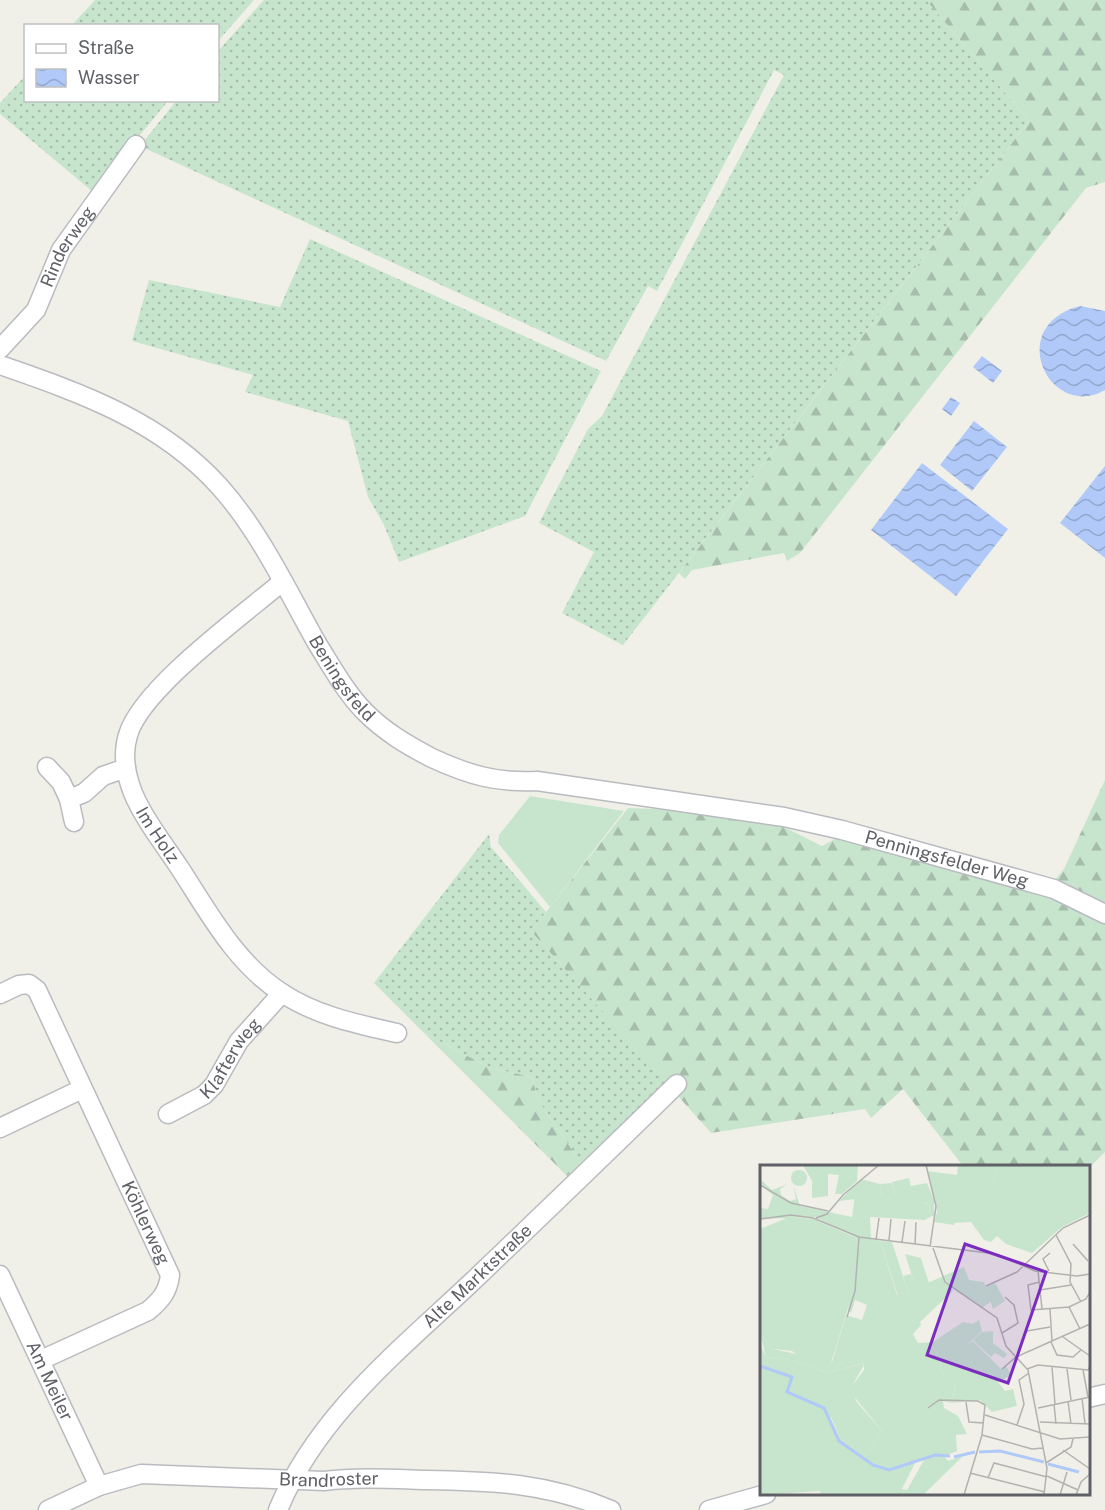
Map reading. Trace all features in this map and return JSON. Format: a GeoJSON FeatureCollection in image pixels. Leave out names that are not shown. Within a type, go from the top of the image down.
{"type":"FeatureCollection","features":[{"type":"Feature","properties":{"kind":"street","name":"Rinderweg"},"geometry":{"type":"LineString","coordinates":[[0,349],[36,310],[61,250],[136,145]]}},
{"type":"Feature","properties":{"kind":"street","name":"Beningsfeld"},"geometry":{"type":"LineString","coordinates":[[0,365],[120,411],[173,444],[220,487],[250,525],[332,668],[364,711],[402,743],[466,774],[509,782],[537,781],[784,817]]}},
{"type":"Feature","properties":{"kind":"street","name":"Im Holz"},"geometry":{"type":"LineString","coordinates":[[282,582],[165,681],[134,720],[125,748],[126,768],[133,793],[142,808],[208,912],[246,962],[282,993],[334,1019],[397,1033]]}},
{"type":"Feature","properties":{"kind":"street"},"geometry":{"type":"LineString","coordinates":[[47,767],[61,782],[69,800],[74,822]]}},
{"type":"Feature","properties":{"kind":"street"},"geometry":{"type":"LineString","coordinates":[[69,800],[84,793],[103,776],[126,768]]}},
{"type":"Feature","properties":{"kind":"street","name":"Penningsfelder Weg"},"geometry":{"type":"LineString","coordinates":[[784,817],[1054,889],[1105,914]]}},
{"type":"Feature","properties":{"kind":"street","name":"Köhlerweg"},"geometry":{"type":"LineString","coordinates":[[0,994],[19,985],[29,984],[37,990],[170,1275],[168,1287],[162,1299],[148,1311],[41,1360]]}},
{"type":"Feature","properties":{"kind":"street","name":"Klafterweg"},"geometry":{"type":"LineString","coordinates":[[168,1114],[204,1095],[214,1085],[239,1041],[282,993]]}},
{"type":"Feature","properties":{"kind":"street","name":"Alte Marktstraße"},"geometry":{"type":"LineString","coordinates":[[278,1510],[291,1479],[354,1393],[579,1181],[677,1084]]}},
{"type":"Feature","properties":{"kind":"street"},"geometry":{"type":"LineString","coordinates":[[0,1128],[82,1089]]}},
{"type":"Feature","properties":{"kind":"street","name":"Am Meiler"},"geometry":{"type":"LineString","coordinates":[[0,1275],[99,1486]]}},
{"type":"Feature","properties":{"kind":"street"},"geometry":{"type":"LineString","coordinates":[[1090,1398],[1105,1394]]}},
{"type":"Feature","properties":{"kind":"street","name":"Brandroster"},"geometry":{"type":"LineString","coordinates":[[48,1510],[99,1486],[141,1474],[291,1479],[491,1480],[541,1488],[588,1500],[611,1510]]}},
{"type":"Feature","properties":{"kind":"street"},"geometry":{"type":"LineString","coordinates":[[709,1510],[762,1495]]}},
{"type":"Feature","properties":{"kind":"green space"},"geometry":{"type":"Polygon","coordinates":[[[95,0],[254,0],[219,40],[219,24],[73,24],[95,0]]]}},
{"type":"Feature","properties":{"kind":"green space"},"geometry":{"type":"Polygon","coordinates":[[[264,0],[930,0],[928,2],[1029,121],[623,645],[562,613],[594,552],[539,523],[588,429],[602,416],[784,75],[774,70],[657,291],[648,286],[606,361],[140,146],[175,102],[219,102],[219,50],[264,0]]]}},
{"type":"Feature","properties":{"kind":"green space"},"geometry":{"type":"Polygon","coordinates":[[[1105,0],[1105,182],[1086,188],[800,553],[787,561],[784,553],[692,570],[685,579],[679,573],[1029,121],[927,1],[1105,0]]]}},
{"type":"Feature","properties":{"kind":"green space"},"geometry":{"type":"Polygon","coordinates":[[[24,77],[24,102],[167,102],[93,192],[0,114],[0,103],[24,77]]]}},
{"type":"Feature","properties":{"kind":"green space"},"geometry":{"type":"Polygon","coordinates":[[[310,239],[601,371],[525,516],[399,562],[384,525],[368,497],[348,421],[245,392],[253,375],[132,341],[149,280],[280,307],[310,239]]]}},
{"type":"Feature","properties":{"kind":"green space"},"geometry":{"type":"Polygon","coordinates":[[[1105,780],[1105,908],[1051,885],[1064,869],[1105,780]]]}},
{"type":"Feature","properties":{"kind":"green space"},"geometry":{"type":"Polygon","coordinates":[[[530,796],[624,811],[550,907],[498,843],[499,835],[530,796]]]}},
{"type":"Feature","properties":{"kind":"green space"},"geometry":{"type":"Polygon","coordinates":[[[628,808],[687,810],[776,823],[822,846],[838,837],[1043,894],[1105,921],[1105,1152],[1090,1167],[1090,1165],[962,1165],[903,1089],[871,1118],[865,1109],[711,1133],[531,931],[628,808]]]}},
{"type":"Feature","properties":{"kind":"green space"},"geometry":{"type":"Polygon","coordinates":[[[489,834],[491,847],[546,912],[531,931],[667,1083],[581,1163],[538,1100],[532,1077],[490,1068],[424,1033],[374,983],[489,834]]]}},
{"type":"Feature","properties":{"kind":"green space"},"geometry":{"type":"Polygon","coordinates":[[[424,1033],[490,1068],[532,1077],[538,1100],[581,1163],[567,1176],[424,1033]]]}},
{"type":"Feature","properties":{"kind":"water"},"geometry":{"type":"Polygon","coordinates":[[[1080,306],[1105,311],[1105,390],[1085,396],[1067,393],[1053,383],[1043,368],[1040,350],[1044,332],[1057,317],[1080,306]]]}},
{"type":"Feature","properties":{"kind":"water"},"geometry":{"type":"Polygon","coordinates":[[[982,356],[1002,371],[993,383],[973,367],[982,356]]]}},
{"type":"Feature","properties":{"kind":"water"},"geometry":{"type":"Polygon","coordinates":[[[951,397],[960,403],[951,416],[942,409],[951,397]]]}},
{"type":"Feature","properties":{"kind":"water"},"geometry":{"type":"Polygon","coordinates":[[[974,421],[1007,447],[972,491],[940,465],[974,421]]]}},
{"type":"Feature","properties":{"kind":"water"},"geometry":{"type":"Polygon","coordinates":[[[922,463],[1008,529],[956,596],[871,530],[922,463]]]}},
{"type":"Feature","properties":{"kind":"water"},"geometry":{"type":"Polygon","coordinates":[[[1105,466],[1105,558],[1060,523],[1105,466]]]}}]}
